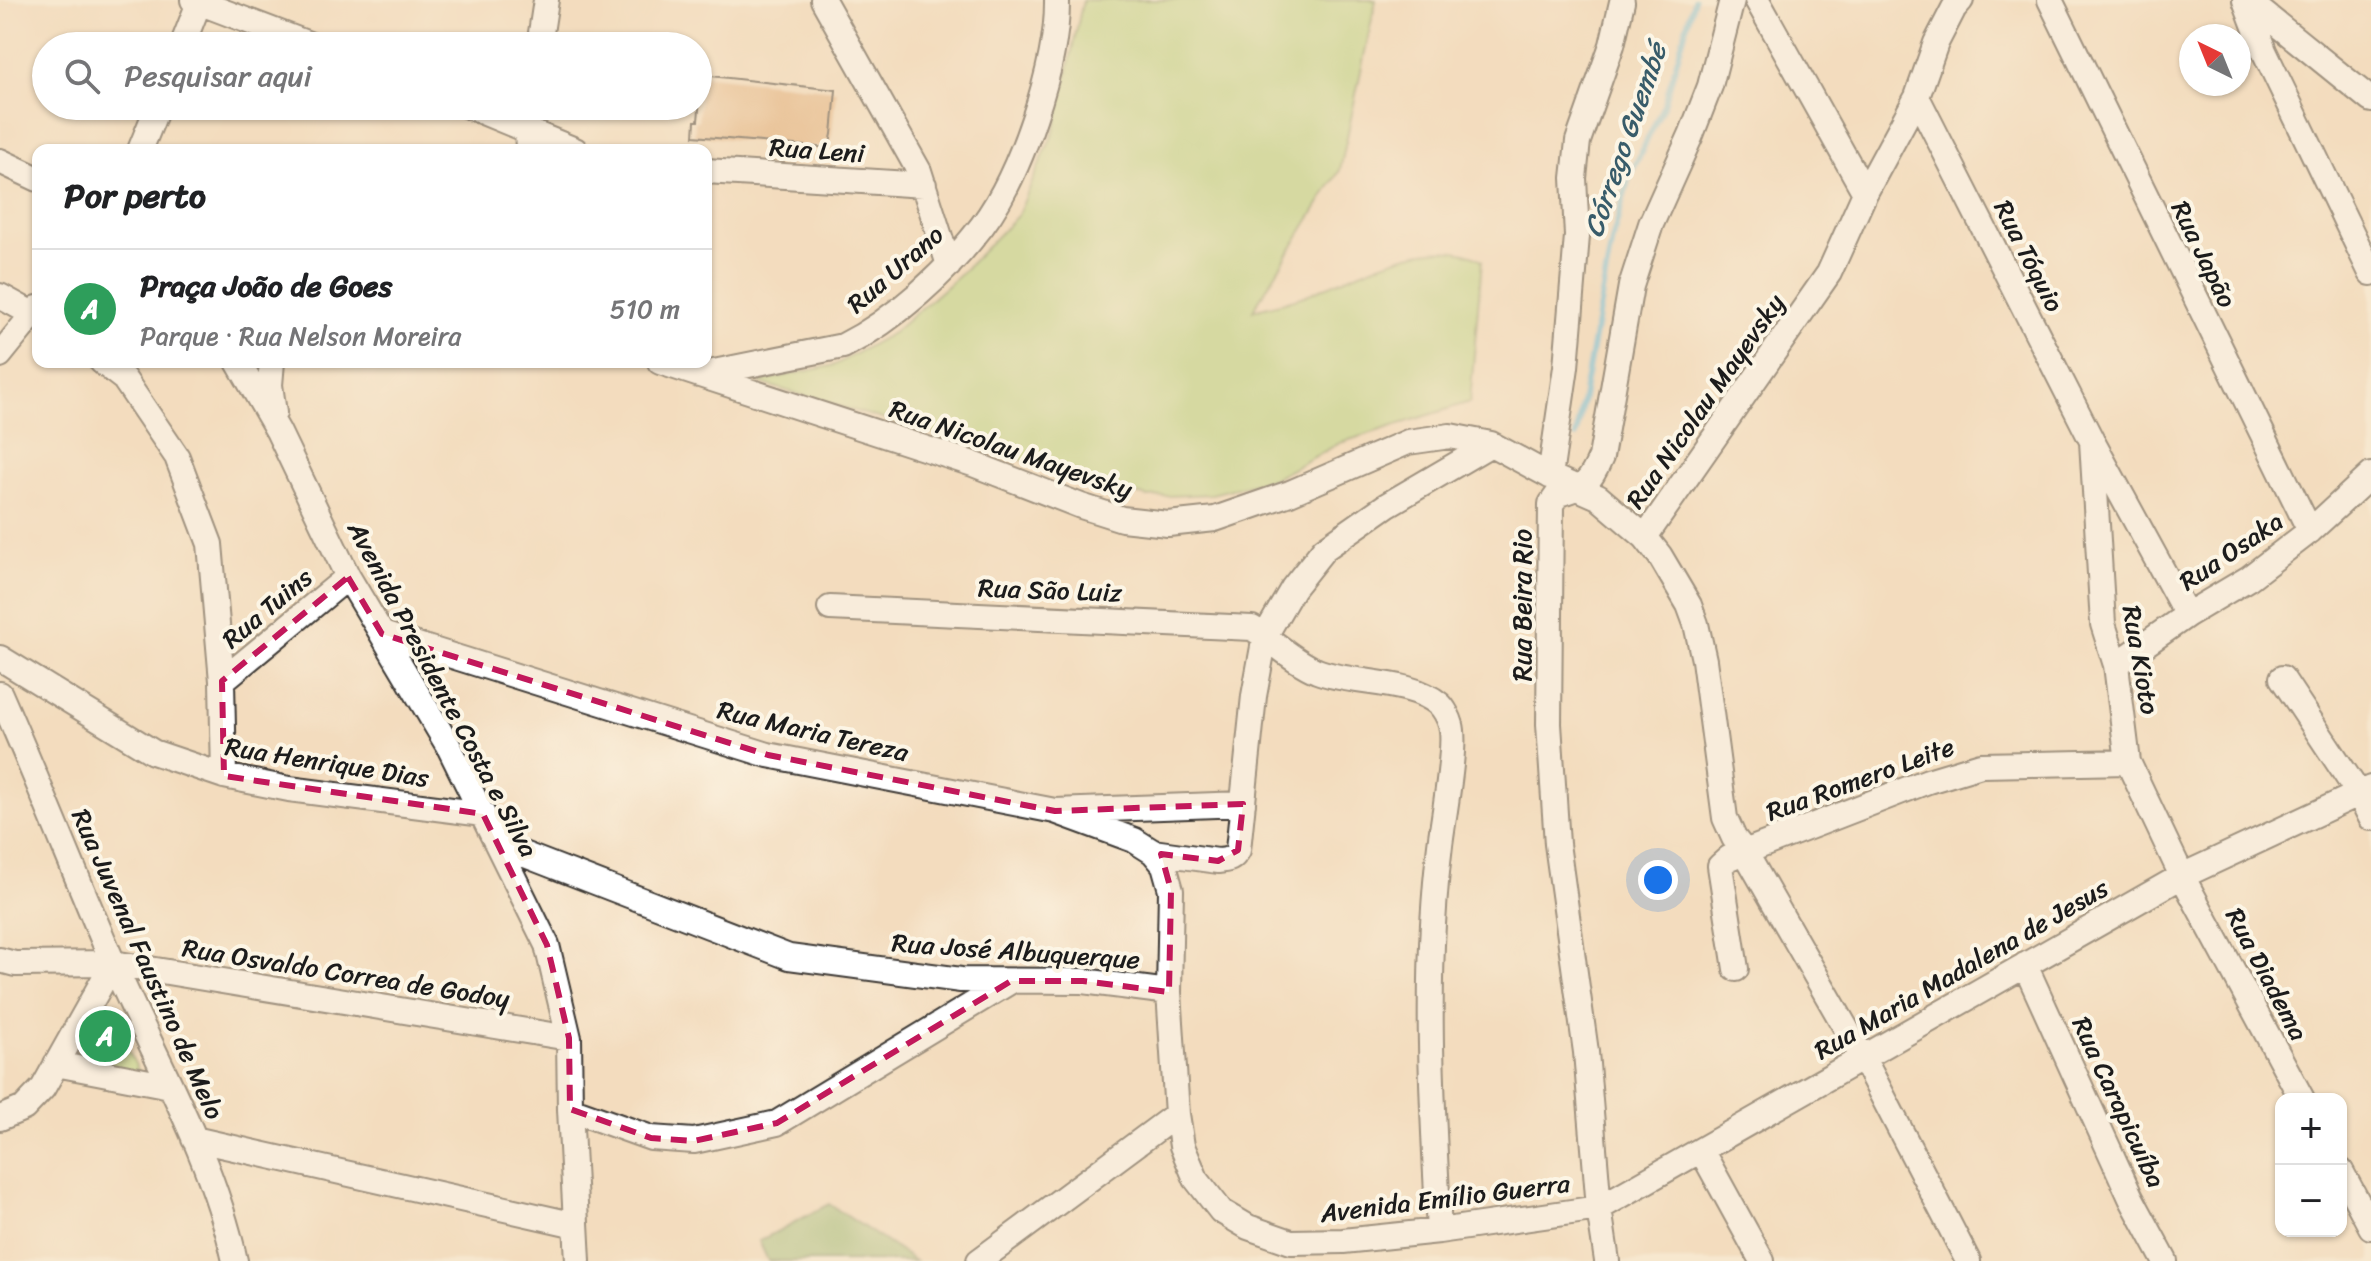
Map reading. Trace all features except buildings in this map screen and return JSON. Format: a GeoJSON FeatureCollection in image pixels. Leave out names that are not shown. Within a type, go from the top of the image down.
{"type":"FeatureCollection","features":[{"type":"Feature","properties":{"kind":"street"},"geometry":{"type":"LineString","coordinates":[[187,32],[197,0],[278,32]]}},
{"type":"Feature","properties":{"kind":"street"},"geometry":{"type":"LineString","coordinates":[[541,32],[546,0]]}},
{"type":"Feature","properties":{"kind":"street"},"geometry":{"type":"LineString","coordinates":[[823,0],[924,185],[949,265]]}},
{"type":"Feature","properties":{"kind":"street","name":"Rua Urano"},"geometry":{"type":"LineString","coordinates":[[696,375],[843,346],[863,336],[925,288],[949,265],[984,223],[1030,130],[1047,79],[1058,20],[1057,0]]}},
{"type":"Feature","properties":{"kind":"street","name":"Rua Beira Rio"},"geometry":{"type":"LineString","coordinates":[[1599,1208],[1586,1052],[1557,844],[1549,724],[1551,504],[1558,494],[1581,489],[1594,475],[1601,457],[1631,286],[1651,224],[1710,86],[1732,0]]}},
{"type":"Feature","properties":{"kind":"street"},"geometry":{"type":"LineString","coordinates":[[1757,0],[1865,193]]}},
{"type":"Feature","properties":{"kind":"street","name":"Rua Nicolau Mayevsky"},"geometry":{"type":"LineString","coordinates":[[677,368],[973,464],[1122,519],[1168,524],[1215,519],[1290,493],[1408,442],[1450,436],[1491,444],[1550,476],[1598,497],[1645,537],[1829,273],[1865,193],[1917,97],[1936,43],[1961,0]]}},
{"type":"Feature","properties":{"kind":"street","name":"Rua Japão"},"geometry":{"type":"LineString","coordinates":[[2050,0],[2310,531]]}},
{"type":"Feature","properties":{"kind":"street"},"geometry":{"type":"LineString","coordinates":[[2246,0],[2371,100]]}},
{"type":"Feature","properties":{"kind":"street"},"geometry":{"type":"LineString","coordinates":[[2246,0],[2264,51],[2371,273]]}},
{"type":"Feature","properties":{"kind":"street"},"geometry":{"type":"LineString","coordinates":[[1550,476],[1566,367],[1576,251],[1574,178],[1578,141],[1612,45],[1622,2]]}},
{"type":"Feature","properties":{"kind":"street","name":"Rua Tóquio"},"geometry":{"type":"LineString","coordinates":[[1917,97],[2092,441],[2187,615]]}},
{"type":"Feature","properties":{"kind":"street"},"geometry":{"type":"LineString","coordinates":[[142,144],[152,120]]}},
{"type":"Feature","properties":{"kind":"street"},"geometry":{"type":"LineString","coordinates":[[506,120],[562,144]]}},
{"type":"Feature","properties":{"kind":"street"},"geometry":{"type":"LineString","coordinates":[[0,161],[32,176]]}},
{"type":"Feature","properties":{"kind":"street","name":"Rua Leni"},"geometry":{"type":"LineString","coordinates":[[712,171],[924,185]]}},
{"type":"Feature","properties":{"kind":"street"},"geometry":{"type":"LineString","coordinates":[[0,296],[32,311]]}},
{"type":"Feature","properties":{"kind":"street"},"geometry":{"type":"LineString","coordinates":[[0,355],[32,318]]}},
{"type":"Feature","properties":{"kind":"street"},"geometry":{"type":"LineString","coordinates":[[110,368],[124,379],[177,457],[210,544],[222,681],[224,776]]}},
{"type":"Feature","properties":{"kind":"street","name":"Avenida Presidente Costa e Silva"},"geometry":{"type":"LineString","coordinates":[[241,368],[278,431],[348,577],[449,747],[547,945],[569,1038],[578,1261]]}},
{"type":"Feature","properties":{"kind":"street","name":"Avenida Presidente Costa e Silva"},"geometry":{"type":"LineString","coordinates":[[271,368],[270,385],[278,431]]}},
{"type":"Feature","properties":{"kind":"street","name":"Rua Kioto"},"geometry":{"type":"LineString","coordinates":[[2092,441],[2103,624],[2116,665],[2128,762],[2182,876]]}},
{"type":"Feature","properties":{"kind":"street"},"geometry":{"type":"LineString","coordinates":[[1055,811],[1134,840],[1153,852],[1203,860],[1229,860],[1238,850],[1254,696],[1265,636],[1293,588],[1324,549],[1387,505],[1491,444]]}},
{"type":"Feature","properties":{"kind":"street","name":"Rua Osaka"},"geometry":{"type":"LineString","coordinates":[[2116,665],[2187,615],[2249,578],[2310,531],[2371,475]]}},
{"type":"Feature","properties":{"kind":"street"},"geometry":{"type":"LineString","coordinates":[[1645,537],[1689,605],[1696,624],[1725,818],[1863,1058],[1968,1261]]}},
{"type":"Feature","properties":{"kind":"street","name":"Rua Tuins"},"geometry":{"type":"LineString","coordinates":[[222,681],[348,577]]}},
{"type":"Feature","properties":{"kind":"street","name":"Rua São Luiz"},"geometry":{"type":"LineString","coordinates":[[830,608],[1232,625],[1252,628],[1265,636]]}},
{"type":"Feature","properties":{"kind":"street","name":"Rua Maria Tereza"},"geometry":{"type":"LineString","coordinates":[[382,634],[768,755],[1055,811],[1243,804]]}},
{"type":"Feature","properties":{"kind":"street"},"geometry":{"type":"LineString","coordinates":[[1265,636],[1296,661],[1321,672],[1419,693],[1441,705],[1451,725],[1430,977],[1432,1105],[1439,1231]]}},
{"type":"Feature","properties":{"kind":"street","name":"Rua Henrique Dias"},"geometry":{"type":"LineString","coordinates":[[0,658],[153,752],[224,776],[289,789],[483,814]]}},
{"type":"Feature","properties":{"kind":"street"},"geometry":{"type":"LineString","coordinates":[[2282,678],[2365,791],[2371,818]]}},
{"type":"Feature","properties":{"kind":"street","name":"Rua Juvenal Faustino de Melo"},"geometry":{"type":"LineString","coordinates":[[0,694],[113,963],[194,1139],[223,1215],[235,1261]]}},
{"type":"Feature","properties":{"kind":"street","name":"Rua Romero Leite"},"geometry":{"type":"LineString","coordinates":[[1736,969],[1720,866],[1729,858],[1928,781],[1981,765],[2128,762]]}},
{"type":"Feature","properties":{"kind":"street","name":"Rua Maria Madalena de Jesus"},"geometry":{"type":"LineString","coordinates":[[1599,1208],[2182,876],[2365,791]]}},
{"type":"Feature","properties":{"kind":"street","name":"Rua José Albuquerque"},"geometry":{"type":"LineString","coordinates":[[497,844],[789,957],[961,980],[1083,981],[1169,992]]}},
{"type":"Feature","properties":{"kind":"street","name":"Avenida Emílio Guerra"},"geometry":{"type":"LineString","coordinates":[[1153,852],[1164,865],[1171,890],[1169,992],[1182,1146],[1196,1179],[1221,1211],[1248,1227],[1291,1242],[1343,1241],[1439,1231],[1599,1208]]}},
{"type":"Feature","properties":{"kind":"street","name":"Rua Diadema"},"geometry":{"type":"LineString","coordinates":[[2182,876],[2299,1093]]}},
{"type":"Feature","properties":{"kind":"street","name":"Rua Osvaldo Correa de Godoy"},"geometry":{"type":"LineString","coordinates":[[0,960],[15,964],[113,963],[569,1038]]}},
{"type":"Feature","properties":{"kind":"street"},"geometry":{"type":"LineString","coordinates":[[0,1118],[24,1108],[43,1088],[113,963]]}},
{"type":"Feature","properties":{"kind":"street","name":"Rua Carapicuíba"},"geometry":{"type":"LineString","coordinates":[[2025,965],[2131,1198],[2165,1261]]}},
{"type":"Feature","properties":{"kind":"street"},"geometry":{"type":"LineString","coordinates":[[570,1109],[651,1138],[694,1141],[777,1123],[1011,981]]}},
{"type":"Feature","properties":{"kind":"street"},"geometry":{"type":"LineString","coordinates":[[56,1064],[170,1086]]}},
{"type":"Feature","properties":{"kind":"street"},"geometry":{"type":"LineString","coordinates":[[979,1261],[1177,1114]]}},
{"type":"Feature","properties":{"kind":"street"},"geometry":{"type":"LineString","coordinates":[[194,1139],[576,1225]]}},
{"type":"Feature","properties":{"kind":"street"},"geometry":{"type":"LineString","coordinates":[[1701,1150],[1762,1261]]}},
{"type":"Feature","properties":{"kind":"street"},"geometry":{"type":"LineString","coordinates":[[2347,1182],[2371,1227]]}},
{"type":"Feature","properties":{"kind":"street"},"geometry":{"type":"LineString","coordinates":[[1599,1208],[1607,1261]]}},
{"type":"Feature","properties":{"kind":"highlighted area"},"geometry":{"type":"Polygon","coordinates":[[[348,577],[382,634],[768,755],[1055,811],[1243,804],[1238,850],[1218,861],[1161,854],[1171,890],[1169,992],[1083,981],[1011,981],[777,1123],[694,1141],[651,1138],[570,1109],[569,1038],[547,945],[483,814],[224,776],[222,681],[348,577]]]}},
{"type":"Feature","properties":{"kind":"green space"},"geometry":{"type":"Polygon","coordinates":[[[1083,0],[1376,0],[1340,170],[1253,310],[1301,297],[1367,269],[1416,253],[1440,250],[1462,252],[1482,260],[1470,402],[1340,443],[1275,478],[1212,494],[1147,497],[757,382],[835,365],[894,332],[958,276],[1018,215],[1055,129],[1083,0]]]}},
{"type":"Feature","properties":{"kind":"green space"},"geometry":{"type":"Polygon","coordinates":[[[104,1002],[142,1078],[81,1066],[95,1007],[104,1002]]]}},
{"type":"Feature","properties":{"kind":"green space"},"geometry":{"type":"Polygon","coordinates":[[[829,1204],[915,1261],[768,1261],[759,1241],[829,1204]]]}},
{"type":"Feature","properties":{"kind":"waterway","name":"Córrego Guembé"},"geometry":{"type":"LineString","coordinates":[[1576,436],[1612,240],[1629,178],[1665,102],[1694,0]]}},
{"type":"Feature","properties":{"kind":"place","name":"Praça João de Goes"},"geometry":{"type":"Point","coordinates":[105,1036]}}]}
